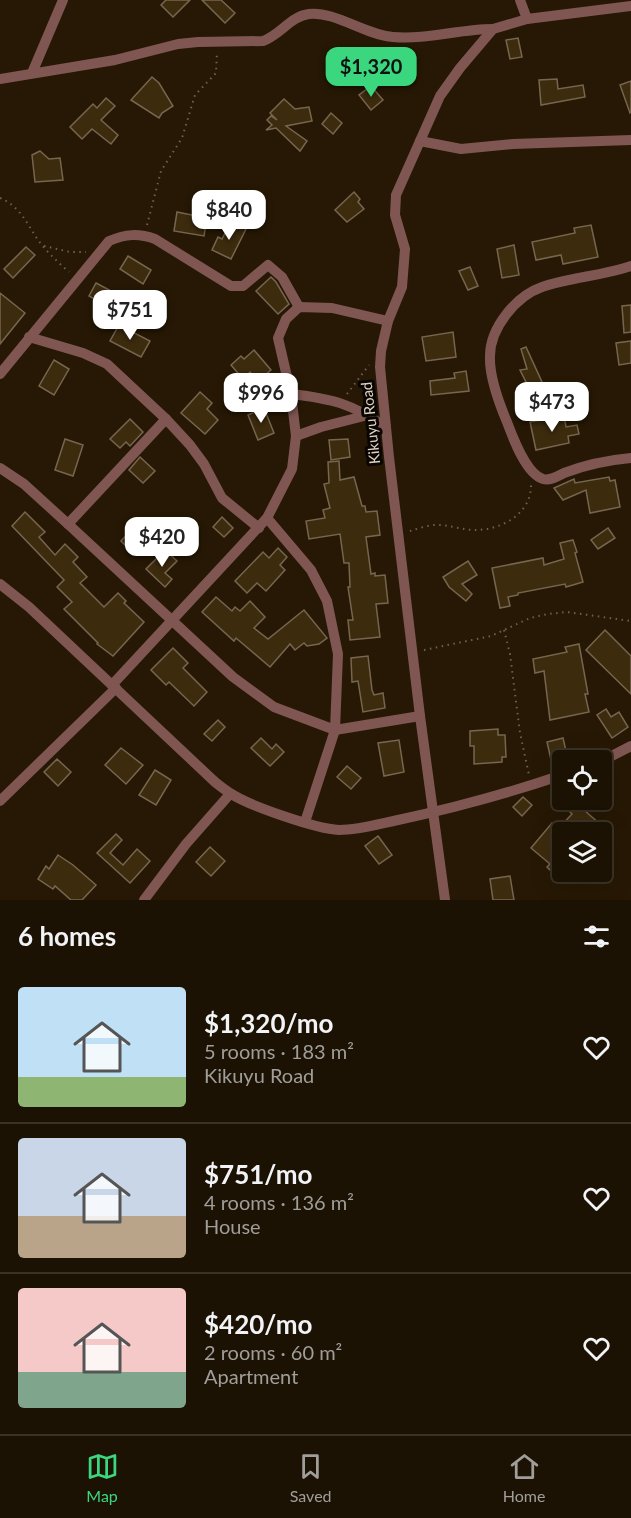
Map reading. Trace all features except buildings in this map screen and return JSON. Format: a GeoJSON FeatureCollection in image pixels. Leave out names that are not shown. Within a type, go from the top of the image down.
{"type":"FeatureCollection","features":[{"type":"Feature","properties":{"kind":"street"},"geometry":{"type":"LineString","coordinates":[[32,73],[63,0]]}},
{"type":"Feature","properties":{"kind":"street"},"geometry":{"type":"LineString","coordinates":[[520,0],[527,19]]}},
{"type":"Feature","properties":{"kind":"street"},"geometry":{"type":"LineString","coordinates":[[0,80],[115,60],[178,44],[263,41],[271,38],[298,16],[312,14],[333,18],[372,33],[393,37],[442,34],[469,29],[493,29],[527,19],[631,6]]}},
{"type":"Feature","properties":{"kind":"street","name":"Kikuyu Road"},"geometry":{"type":"LineString","coordinates":[[445,900],[412,652],[380,367],[388,321],[402,287],[405,249],[395,215],[396,195],[440,96],[493,29]]}},
{"type":"Feature","properties":{"kind":"street"},"geometry":{"type":"LineString","coordinates":[[420,141],[461,149],[513,144],[631,140]]}},
{"type":"Feature","properties":{"kind":"street"},"geometry":{"type":"LineString","coordinates":[[0,374],[109,242],[125,235],[145,235],[155,239],[231,286],[243,286],[268,265],[282,277],[299,307]]}},
{"type":"Feature","properties":{"kind":"street"},"geometry":{"type":"LineString","coordinates":[[631,266],[542,287],[525,295],[509,311],[495,334],[489,356],[504,414],[525,462],[541,478],[548,480],[574,470],[631,458]]}},
{"type":"Feature","properties":{"kind":"street"},"geometry":{"type":"LineString","coordinates":[[0,801],[114,687],[267,518],[292,469],[296,436],[291,394],[278,338],[286,319],[299,307],[332,308],[388,321]]}},
{"type":"Feature","properties":{"kind":"street"},"geometry":{"type":"LineString","coordinates":[[29,337],[83,353],[107,364],[166,419],[190,445],[204,464],[222,498],[259,528]]}},
{"type":"Feature","properties":{"kind":"street"},"geometry":{"type":"LineString","coordinates":[[291,394],[342,402],[368,415],[386,428]]}},
{"type":"Feature","properties":{"kind":"street"},"geometry":{"type":"LineString","coordinates":[[296,436],[368,415]]}},
{"type":"Feature","properties":{"kind":"street"},"geometry":{"type":"LineString","coordinates":[[68,524],[166,419]]}},
{"type":"Feature","properties":{"kind":"street"},"geometry":{"type":"LineString","coordinates":[[0,468],[24,484],[232,677],[274,707],[335,730],[420,716]]}},
{"type":"Feature","properties":{"kind":"street"},"geometry":{"type":"LineString","coordinates":[[267,518],[311,570],[327,601],[338,654],[335,730],[305,822]]}},
{"type":"Feature","properties":{"kind":"street"},"geometry":{"type":"LineString","coordinates":[[0,584],[29,607],[201,769],[230,794],[248,802],[305,822],[339,830],[361,828],[432,813],[552,778]]}},
{"type":"Feature","properties":{"kind":"street"},"geometry":{"type":"LineString","coordinates":[[612,757],[628,751]]}},
{"type":"Feature","properties":{"kind":"street"},"geometry":{"type":"LineString","coordinates":[[144,900],[186,844],[230,794]]}},
{"type":"Feature","properties":{"kind":"path"},"geometry":{"type":"LineString","coordinates":[[145,235],[161,171],[182,138],[195,95],[216,73],[217,43]]}},
{"type":"Feature","properties":{"kind":"path"},"geometry":{"type":"LineString","coordinates":[[0,198],[12,204],[26,220],[42,246],[77,280]]}},
{"type":"Feature","properties":{"kind":"path"},"geometry":{"type":"LineString","coordinates":[[42,246],[70,252],[103,249]]}},
{"type":"Feature","properties":{"kind":"path"},"geometry":{"type":"LineString","coordinates":[[342,402],[381,351]]}},
{"type":"Feature","properties":{"kind":"path"},"geometry":{"type":"LineString","coordinates":[[399,534],[434,525],[477,530],[505,523],[523,510],[530,497],[532,487],[525,462]]}},
{"type":"Feature","properties":{"kind":"path"},"geometry":{"type":"LineString","coordinates":[[412,652],[473,641],[530,618],[548,614],[567,612],[631,621]]}},
{"type":"Feature","properties":{"kind":"path"},"geometry":{"type":"LineString","coordinates":[[504,630],[510,654],[520,733],[532,785]]}}]}
